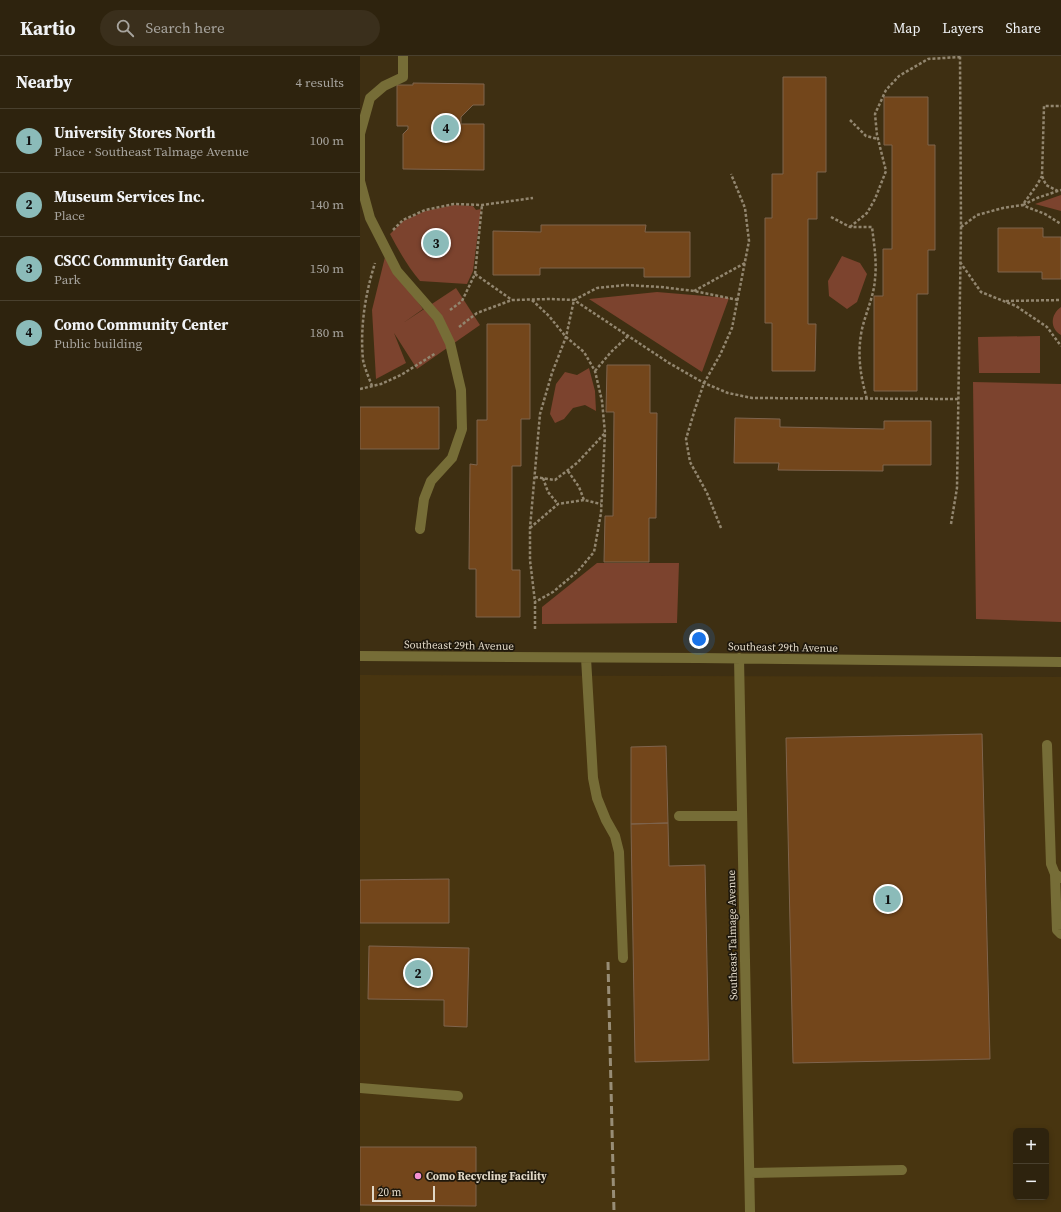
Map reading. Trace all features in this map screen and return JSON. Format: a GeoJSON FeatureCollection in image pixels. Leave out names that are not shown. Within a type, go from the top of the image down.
{"type":"FeatureCollection","features":[{"type":"Feature","properties":{"kind":"street"},"geometry":{"type":"LineString","coordinates":[[403,56],[403,77],[384,86],[370,98],[360,134],[360,181],[370,218],[398,271],[438,318],[450,343],[461,390],[462,430],[452,458],[431,481],[424,499],[420,529]]}},
{"type":"Feature","properties":{"kind":"street","name":"Southeast 29th Avenue"},"geometry":{"type":"LineString","coordinates":[[360,656],[738,658],[1061,662]]}},
{"type":"Feature","properties":{"kind":"street"},"geometry":{"type":"LineString","coordinates":[[586,658],[593,778],[597,798],[606,820],[615,836],[619,852],[622,958]]}},
{"type":"Feature","properties":{"kind":"street","name":"Southeast Talmage Avenue"},"geometry":{"type":"LineString","coordinates":[[738,658],[750,1212]]}},
{"type":"Feature","properties":{"kind":"street"},"geometry":{"type":"LineString","coordinates":[[1047,745],[1051,864],[1058,876],[1057,930],[1061,934]]}},
{"type":"Feature","properties":{"kind":"street"},"geometry":{"type":"LineString","coordinates":[[679,816],[742,816]]}},
{"type":"Feature","properties":{"kind":"street"},"geometry":{"type":"LineString","coordinates":[[360,1088],[458,1096]]}},
{"type":"Feature","properties":{"kind":"street"},"geometry":{"type":"LineString","coordinates":[[750,1173],[902,1170]]}},
{"type":"Feature","properties":{"kind":"path"},"geometry":{"type":"LineString","coordinates":[[850,227],[867,213],[876,199],[886,171],[878,140],[876,114],[886,90],[899,76],[928,59],[960,57],[961,228],[957,488],[951,524]]}},
{"type":"Feature","properties":{"kind":"path"},"geometry":{"type":"LineString","coordinates":[[1022,206],[1038,185],[1042,176],[1044,106],[1061,106]]}},
{"type":"Feature","properties":{"kind":"path"},"geometry":{"type":"LineString","coordinates":[[850,120],[866,136],[878,140]]}},
{"type":"Feature","properties":{"kind":"path"},"geometry":{"type":"LineString","coordinates":[[721,528],[707,493],[690,462],[686,439],[704,383],[720,355],[732,328],[749,241],[745,208],[730,174]]}},
{"type":"Feature","properties":{"kind":"path"},"geometry":{"type":"LineString","coordinates":[[1042,176],[1046,185],[1060,190]]}},
{"type":"Feature","properties":{"kind":"path"},"geometry":{"type":"LineString","coordinates":[[961,228],[977,215],[1003,208],[1022,206],[1037,198],[1060,190]]}},
{"type":"Feature","properties":{"kind":"path"},"geometry":{"type":"LineString","coordinates":[[372,386],[363,360],[361,327],[365,297],[382,242],[403,220],[425,210],[454,204],[482,206],[533,198]]}},
{"type":"Feature","properties":{"kind":"path"},"geometry":{"type":"LineString","coordinates":[[438,318],[462,301],[475,274],[482,206]]}},
{"type":"Feature","properties":{"kind":"path"},"geometry":{"type":"LineString","coordinates":[[1022,206],[1045,214],[1061,224]]}},
{"type":"Feature","properties":{"kind":"path"},"geometry":{"type":"LineString","coordinates":[[831,217],[850,227],[872,227],[876,279],[862,329],[859,357],[861,379],[867,399]]}},
{"type":"Feature","properties":{"kind":"path"},"geometry":{"type":"LineString","coordinates":[[960,262],[981,292],[1016,306],[1046,327],[1061,346]]}},
{"type":"Feature","properties":{"kind":"path"},"geometry":{"type":"LineString","coordinates":[[694,291],[745,263]]}},
{"type":"Feature","properties":{"kind":"path"},"geometry":{"type":"LineString","coordinates":[[475,274],[512,300]]}},
{"type":"Feature","properties":{"kind":"path"},"geometry":{"type":"LineString","coordinates":[[360,389],[381,384],[401,375],[431,358],[450,343],[459,326],[477,312],[512,300],[574,300],[597,288],[625,285],[694,291],[738,300]]}},
{"type":"Feature","properties":{"kind":"path"},"geometry":{"type":"LineString","coordinates":[[532,299],[549,316],[566,337],[584,352],[595,371],[602,401],[605,433],[602,504],[594,552],[578,571],[552,592],[535,602]]}},
{"type":"Feature","properties":{"kind":"path"},"geometry":{"type":"LineString","coordinates":[[574,300],[669,363],[704,383],[728,393],[752,398],[958,399]]}},
{"type":"Feature","properties":{"kind":"path"},"geometry":{"type":"LineString","coordinates":[[535,629],[535,602],[530,560],[530,528],[540,414],[552,373],[566,337],[574,300]]}},
{"type":"Feature","properties":{"kind":"path"},"geometry":{"type":"LineString","coordinates":[[1003,301],[1061,300]]}},
{"type":"Feature","properties":{"kind":"path"},"geometry":{"type":"LineString","coordinates":[[595,371],[611,352],[628,336]]}},
{"type":"Feature","properties":{"kind":"path"},"geometry":{"type":"LineString","coordinates":[[535,477],[555,480],[577,463],[605,433]]}},
{"type":"Feature","properties":{"kind":"path"},"geometry":{"type":"LineString","coordinates":[[568,470],[579,487],[584,500]]}},
{"type":"Feature","properties":{"kind":"path"},"geometry":{"type":"LineString","coordinates":[[543,478],[548,492],[558,504]]}},
{"type":"Feature","properties":{"kind":"path"},"geometry":{"type":"LineString","coordinates":[[530,528],[558,504],[584,500],[602,504]]}},
{"type":"Feature","properties":{"kind":"shaded area"},"geometry":{"type":"Polygon","coordinates":[[[1061,195],[1061,211],[1035,204],[1061,195]]]}},
{"type":"Feature","properties":{"kind":"shaded area"},"geometry":{"type":"Polygon","coordinates":[[[454,205],[473,206],[476,210],[481,209],[473,271],[467,284],[420,281],[404,259],[390,234],[403,221],[425,211],[454,205]]]}},
{"type":"Feature","properties":{"kind":"shaded area"},"geometry":{"type":"Polygon","coordinates":[[[842,256],[860,263],[867,274],[857,302],[847,309],[829,296],[828,281],[842,256]]]}},
{"type":"Feature","properties":{"kind":"shaded area"},"geometry":{"type":"Polygon","coordinates":[[[385,257],[423,309],[403,323],[456,288],[480,325],[417,369],[394,333],[406,363],[376,379],[372,310],[385,257]]]}},
{"type":"Feature","properties":{"kind":"shaded area"},"geometry":{"type":"Polygon","coordinates":[[[657,292],[729,298],[702,372],[589,299],[657,292]]]}},
{"type":"Feature","properties":{"kind":"shaded area"},"geometry":{"type":"Polygon","coordinates":[[[1061,307],[1061,335],[1057,332],[1053,325],[1053,317],[1061,307]]]}},
{"type":"Feature","properties":{"kind":"shaded area"},"geometry":{"type":"Polygon","coordinates":[[[1040,336],[1040,373],[979,373],[978,337],[1040,336]]]}},
{"type":"Feature","properties":{"kind":"shaded area"},"geometry":{"type":"Polygon","coordinates":[[[589,368],[595,391],[596,411],[585,405],[573,408],[564,419],[555,423],[550,414],[556,384],[565,372],[577,375],[589,368]]]}},
{"type":"Feature","properties":{"kind":"shaded area"},"geometry":{"type":"Polygon","coordinates":[[[973,382],[1061,384],[1061,622],[976,619],[973,382]]]}},
{"type":"Feature","properties":{"kind":"shaded area"},"geometry":{"type":"Polygon","coordinates":[[[597,563],[679,563],[677,623],[542,624],[542,607],[597,563]]]}},
{"type":"Feature","properties":{"kind":"shaded area"},"geometry":{"type":"Polygon","coordinates":[[[360,675],[1061,677],[1061,1212],[360,1212],[360,675]]]}},
{"type":"Feature","properties":{"kind":"building"},"geometry":{"type":"Polygon","coordinates":[[[783,77],[826,77],[826,172],[817,172],[817,219],[808,219],[808,324],[816,324],[815,371],[772,371],[772,323],[765,323],[765,218],[772,218],[772,174],[783,174],[783,77]]]}},
{"type":"Feature","properties":{"kind":"building"},"geometry":{"type":"Polygon","coordinates":[[[413,83],[484,84],[484,105],[473,105],[461,117],[461,124],[484,124],[484,170],[403,169],[403,134],[408,129],[408,126],[397,126],[397,85],[413,85],[413,83]]]}},
{"type":"Feature","properties":{"kind":"building"},"geometry":{"type":"Polygon","coordinates":[[[884,97],[928,97],[928,145],[935,145],[935,250],[928,250],[928,294],[917,294],[917,391],[874,391],[874,296],[883,296],[883,249],[892,249],[892,145],[884,145],[884,97]]]}},
{"type":"Feature","properties":{"kind":"building"},"geometry":{"type":"Polygon","coordinates":[[[541,225],[646,225],[645,232],[690,232],[690,277],[644,277],[644,268],[540,268],[540,275],[493,275],[493,231],[541,232],[541,225]]]}},
{"type":"Feature","properties":{"kind":"building"},"geometry":{"type":"Polygon","coordinates":[[[998,228],[1043,228],[1043,237],[1061,237],[1061,279],[1042,279],[1042,272],[998,272],[998,228]]]}},
{"type":"Feature","properties":{"kind":"building"},"geometry":{"type":"Polygon","coordinates":[[[487,324],[530,324],[530,419],[521,419],[521,466],[512,466],[512,570],[520,570],[520,617],[476,617],[476,569],[469,569],[470,464],[477,465],[477,420],[487,420],[487,324]]]}},
{"type":"Feature","properties":{"kind":"building"},"geometry":{"type":"Polygon","coordinates":[[[607,365],[650,365],[650,413],[657,413],[656,518],[649,518],[649,562],[604,562],[605,516],[613,516],[614,412],[606,412],[607,365]]]}},
{"type":"Feature","properties":{"kind":"building"},"geometry":{"type":"Polygon","coordinates":[[[360,407],[439,407],[439,449],[360,449],[360,407]]]}},
{"type":"Feature","properties":{"kind":"building"},"geometry":{"type":"Polygon","coordinates":[[[735,418],[780,419],[780,427],[884,429],[884,421],[931,421],[931,465],[883,465],[883,471],[778,470],[779,463],[734,463],[735,418]]]}},
{"type":"Feature","properties":{"kind":"building"},"geometry":{"type":"Polygon","coordinates":[[[982,734],[990,1059],[793,1063],[786,738],[982,734]]]}},
{"type":"Feature","properties":{"kind":"building"},"geometry":{"type":"Polygon","coordinates":[[[666,746],[668,823],[631,824],[631,747],[666,746]]]}},
{"type":"Feature","properties":{"kind":"building"},"geometry":{"type":"Polygon","coordinates":[[[668,823],[669,866],[705,865],[709,1060],[635,1062],[631,824],[668,823]]]}},
{"type":"Feature","properties":{"kind":"building"},"geometry":{"type":"Polygon","coordinates":[[[449,879],[449,923],[360,923],[360,880],[449,879]]]}},
{"type":"Feature","properties":{"kind":"building"},"geometry":{"type":"Polygon","coordinates":[[[369,946],[469,948],[467,1027],[444,1026],[444,1000],[368,999],[369,946]]]}},
{"type":"Feature","properties":{"kind":"building","name":"Como Recycling Facility"},"geometry":{"type":"Polygon","coordinates":[[[360,1147],[476,1147],[476,1206],[360,1205],[360,1147]]]}},
{"type":"Feature","properties":{"kind":"railway"},"geometry":{"type":"LineString","coordinates":[[608,962],[614,1212]]}},
{"type":"Feature","properties":{"kind":"place","name":"Como Community Center"},"geometry":{"type":"Point","coordinates":[446,128]}},
{"type":"Feature","properties":{"kind":"place","name":"CSCC Community Garden"},"geometry":{"type":"Point","coordinates":[436,243]}},
{"type":"Feature","properties":{"kind":"place","name":"University Stores North"},"geometry":{"type":"Point","coordinates":[888,899]}},
{"type":"Feature","properties":{"kind":"place","name":"Museum Services Inc."},"geometry":{"type":"Point","coordinates":[418,973]}},
{"type":"Feature","properties":{"kind":"place","name":"Como Recycling Facility"},"geometry":{"type":"Point","coordinates":[418,1176]}}]}
